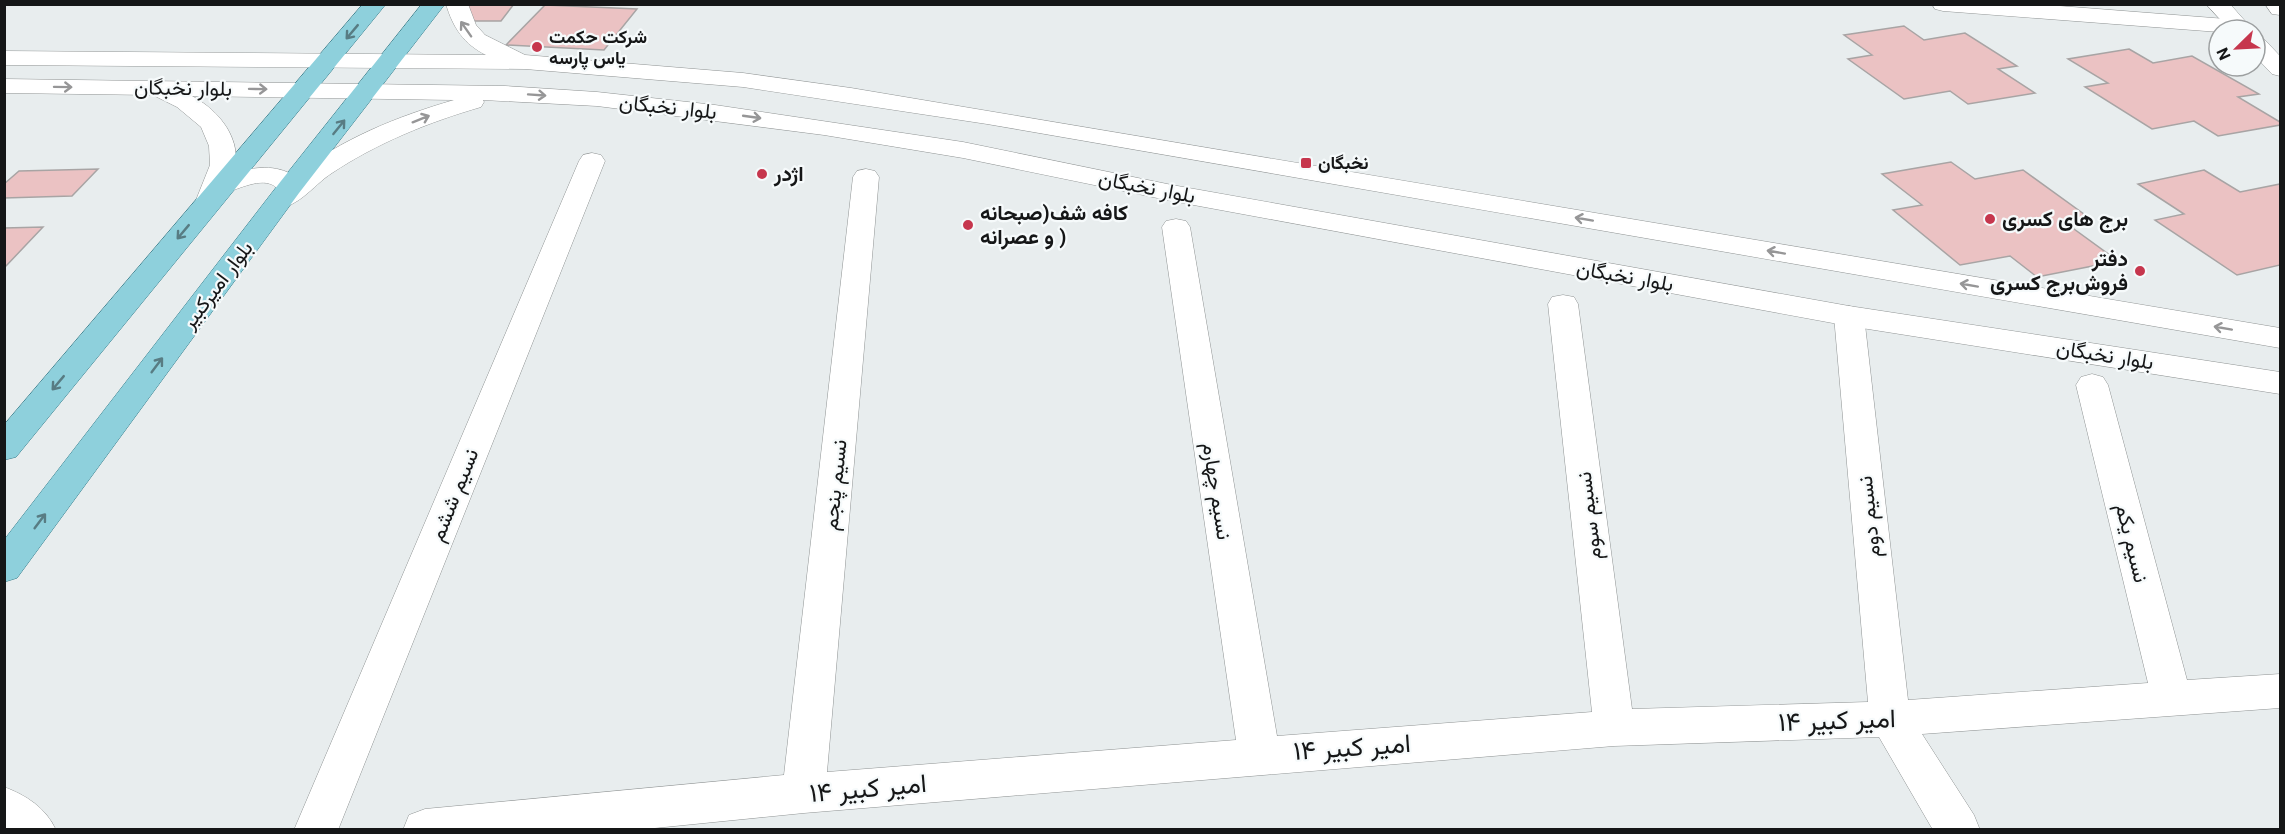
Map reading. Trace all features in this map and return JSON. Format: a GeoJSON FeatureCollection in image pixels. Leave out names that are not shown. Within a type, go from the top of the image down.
{"type":"FeatureCollection","features":[{"type":"Feature","properties":{"kind":"main road"},"geometry":{"type":"LineString","coordinates":[[4,448],[375,4]]}},
{"type":"Feature","properties":{"kind":"main road","name":"بلوار امیرکبیر"},"geometry":{"type":"LineString","coordinates":[[4,568],[285,194],[392,61],[434,4]]}},
{"type":"Feature","properties":{"kind":"main road"},"geometry":{"type":"LineString","coordinates":[[457,4],[461,22],[471,37],[490,49],[525,62]]}},
{"type":"Feature","properties":{"kind":"main road"},"geometry":{"type":"LineString","coordinates":[[1943,4],[2207,29]]}},
{"type":"Feature","properties":{"kind":"main road"},"geometry":{"type":"LineString","coordinates":[[2217,4],[2231,18]]}},
{"type":"Feature","properties":{"kind":"main road"},"geometry":{"type":"LineString","coordinates":[[2276,4],[2280,9]]}},
{"type":"Feature","properties":{"kind":"main road"},"geometry":{"type":"LineString","coordinates":[[2267,56],[2280,69]]}},
{"type":"Feature","properties":{"kind":"main road","name":"بلوار نخبگان"},"geometry":{"type":"LineString","coordinates":[[4,58],[525,62],[651,71],[851,94],[2280,338]]}},
{"type":"Feature","properties":{"kind":"main road","name":"بلوار نخبگان"},"geometry":{"type":"LineString","coordinates":[[4,86],[505,93],[597,99],[715,112],[963,150],[1172,193],[1849,316],[2280,383]]}},
{"type":"Feature","properties":{"kind":"main road"},"geometry":{"type":"LineString","coordinates":[[155,88],[194,105],[218,129],[224,161],[216,192]]}},
{"type":"Feature","properties":{"kind":"main road"},"geometry":{"type":"LineString","coordinates":[[216,192],[245,178],[266,176],[283,179],[285,194],[326,165],[382,134],[442,110],[505,93]]}},
{"type":"Feature","properties":{"kind":"main road","name":"نسیم ششم"},"geometry":{"type":"LineString","coordinates":[[316,830],[592,161]]}},
{"type":"Feature","properties":{"kind":"main road","name":"نسیم پنجم"},"geometry":{"type":"LineString","coordinates":[[804,793],[866,177]]}},
{"type":"Feature","properties":{"kind":"main road","name":"نسیم چهارم"},"geometry":{"type":"LineString","coordinates":[[1176,227],[1259,754]]}},
{"type":"Feature","properties":{"kind":"main road","name":"نسیم سوم"},"geometry":{"type":"LineString","coordinates":[[1563,304],[1614,728]]}},
{"type":"Feature","properties":{"kind":"main road","name":"نسیم دوم"},"geometry":{"type":"LineString","coordinates":[[1849,316],[1890,719]]}},
{"type":"Feature","properties":{"kind":"main road","name":"نسیم یکم"},"geometry":{"type":"LineString","coordinates":[[2092,385],[2172,700]]}},
{"type":"Feature","properties":{"kind":"main road","name":"امیر کبیر ۱۴"},"geometry":{"type":"LineString","coordinates":[[425,830],[804,793],[1259,754],[1614,728],[1890,719],[2280,691]]}},
{"type":"Feature","properties":{"kind":"main road"},"geometry":{"type":"LineString","coordinates":[[1890,719],[1958,830]]}},
{"type":"Feature","properties":{"kind":"main road"},"geometry":{"type":"LineString","coordinates":[[4,807],[34,830]]}},
{"type":"Feature","properties":{"kind":"building"},"geometry":{"type":"Polygon","coordinates":[[[467,4],[514,4],[501,21],[471,21],[467,4]]]}},
{"type":"Feature","properties":{"kind":"building"},"geometry":{"type":"Polygon","coordinates":[[[545,5],[637,9],[604,50],[506,45],[545,5]]]}},
{"type":"Feature","properties":{"kind":"building"},"geometry":{"type":"Polygon","coordinates":[[[1904,26],[1924,40],[1965,33],[2017,66],[1998,69],[2035,93],[1968,104],[1950,91],[1904,99],[1848,59],[1872,55],[1844,35],[1904,26]]]}},
{"type":"Feature","properties":{"kind":"building"},"geometry":{"type":"Polygon","coordinates":[[[2129,49],[2153,63],[2192,56],[2207,65],[2207,78],[2231,78],[2259,94],[2238,97],[2280,122],[2280,125],[2218,136],[2194,121],[2152,129],[2085,87],[2108,83],[2068,59],[2129,49]]]}},
{"type":"Feature","properties":{"kind":"building","name":"برج های کسری"},"geometry":{"type":"Polygon","coordinates":[[[1951,162],[1975,179],[2023,170],[2088,217],[2063,221],[2118,261],[2037,277],[2010,256],[1960,265],[1893,210],[1922,205],[1882,174],[1951,162]]]}},
{"type":"Feature","properties":{"kind":"building"},"geometry":{"type":"Polygon","coordinates":[[[98,169],[72,196],[4,198],[4,184],[19,171],[98,169]]]}},
{"type":"Feature","properties":{"kind":"building","name":"برج های کسری"},"geometry":{"type":"Polygon","coordinates":[[[2204,170],[2240,192],[2280,184],[2280,265],[2237,275],[2155,220],[2184,214],[2138,184],[2204,170]]]}},
{"type":"Feature","properties":{"kind":"building"},"geometry":{"type":"Polygon","coordinates":[[[43,227],[6,266],[4,266],[4,228],[43,227]]]}},
{"type":"Feature","properties":{"kind":"place","name":"شرکت حکمت یاس پارسه"},"geometry":{"type":"Point","coordinates":[537,47]}},
{"type":"Feature","properties":{"kind":"place","name":"نخبگان"},"geometry":{"type":"Point","coordinates":[1306,163]}},
{"type":"Feature","properties":{"kind":"place","name":"اژدر"},"geometry":{"type":"Point","coordinates":[762,174]}},
{"type":"Feature","properties":{"kind":"place","name":"برج های کسری"},"geometry":{"type":"Point","coordinates":[1990,219]}},
{"type":"Feature","properties":{"kind":"place","name":"کافه شف(صبحانه و عصرانه )"},"geometry":{"type":"Point","coordinates":[968,225]}},
{"type":"Feature","properties":{"kind":"place","name":"دفتر فروش‌برج کسری"},"geometry":{"type":"Point","coordinates":[2140,271]}}]}
